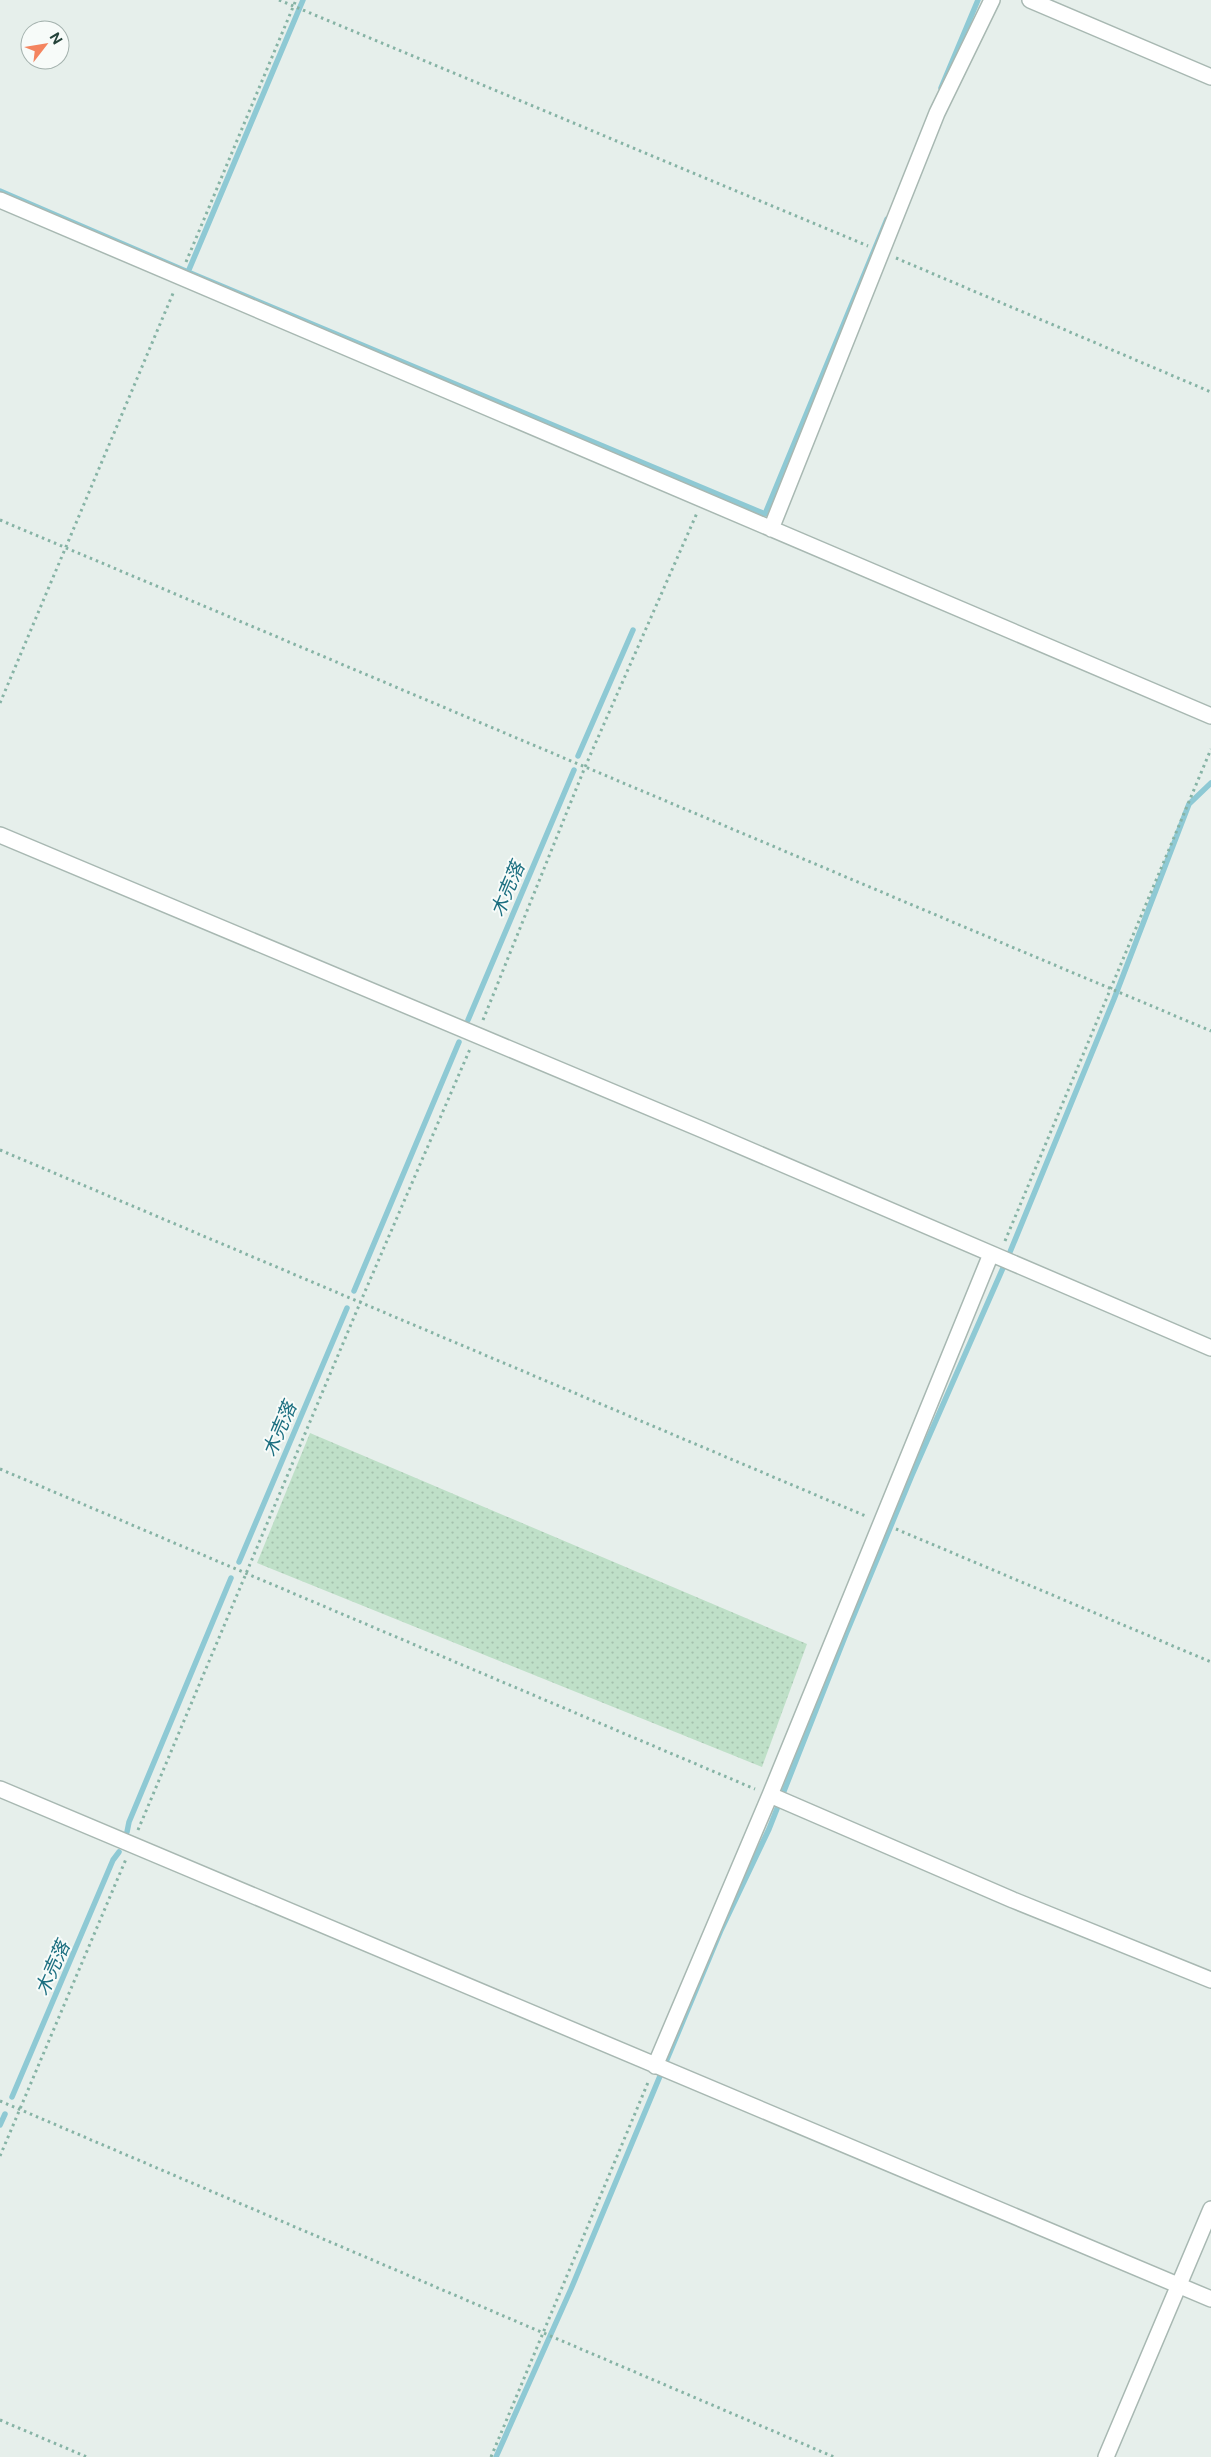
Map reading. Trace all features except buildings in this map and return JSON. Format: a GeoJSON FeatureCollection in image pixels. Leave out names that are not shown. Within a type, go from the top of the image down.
{"type":"FeatureCollection","features":[{"type":"Feature","properties":{"kind":"street"},"geometry":{"type":"LineString","coordinates":[[771,529],[937,113],[992,0]]}},
{"type":"Feature","properties":{"kind":"street"},"geometry":{"type":"LineString","coordinates":[[1030,0],[1211,77]]}},
{"type":"Feature","properties":{"kind":"street"},"geometry":{"type":"LineString","coordinates":[[0,200],[1211,716]]}},
{"type":"Feature","properties":{"kind":"street"},"geometry":{"type":"LineString","coordinates":[[0,835],[476,1035],[1211,1348]]}},
{"type":"Feature","properties":{"kind":"street"},"geometry":{"type":"LineString","coordinates":[[655,2066],[770,1795],[881,1522],[995,1256]]}},
{"type":"Feature","properties":{"kind":"street"},"geometry":{"type":"LineString","coordinates":[[0,1789],[1211,2299]]}},
{"type":"Feature","properties":{"kind":"street"},"geometry":{"type":"LineString","coordinates":[[770,1795],[1013,1900],[1211,1980]]}},
{"type":"Feature","properties":{"kind":"street"},"geometry":{"type":"LineString","coordinates":[[1106,2457],[1211,2209]]}},
{"type":"Feature","properties":{"kind":"path"},"geometry":{"type":"LineString","coordinates":[[279,0],[1211,392]]}},
{"type":"Feature","properties":{"kind":"path"},"geometry":{"type":"LineString","coordinates":[[0,703],[296,0]]}},
{"type":"Feature","properties":{"kind":"path"},"geometry":{"type":"LineString","coordinates":[[0,2156],[245,1573],[476,1035],[585,767],[703,498]]}},
{"type":"Feature","properties":{"kind":"path"},"geometry":{"type":"LineString","coordinates":[[0,520],[1211,1031]]}},
{"type":"Feature","properties":{"kind":"path"},"geometry":{"type":"LineString","coordinates":[[995,1256],[1111,988],[1211,749]]}},
{"type":"Feature","properties":{"kind":"path"},"geometry":{"type":"LineString","coordinates":[[0,1150],[1211,1662]]}},
{"type":"Feature","properties":{"kind":"path"},"geometry":{"type":"LineString","coordinates":[[0,1470],[770,1795]]}},
{"type":"Feature","properties":{"kind":"path"},"geometry":{"type":"LineString","coordinates":[[491,2457],[655,2066]]}},
{"type":"Feature","properties":{"kind":"path"},"geometry":{"type":"LineString","coordinates":[[0,2101],[834,2457]]}},
{"type":"Feature","properties":{"kind":"path"},"geometry":{"type":"LineString","coordinates":[[0,2420],[87,2457]]}},
{"type":"Feature","properties":{"kind":"green space"},"geometry":{"type":"Polygon","coordinates":[[[310,1433],[807,1644],[762,1767],[257,1563],[310,1433]]]}},
{"type":"Feature","properties":{"kind":"waterway"},"geometry":{"type":"LineString","coordinates":[[0,191],[188,272],[303,0]]}},
{"type":"Feature","properties":{"kind":"waterway"},"geometry":{"type":"LineString","coordinates":[[941,88],[978,0]]}},
{"type":"Feature","properties":{"kind":"waterway"},"geometry":{"type":"LineString","coordinates":[[188,272],[765,514],[887,219]]}},
{"type":"Feature","properties":{"kind":"waterway","name":"木売落"},"geometry":{"type":"LineString","coordinates":[[578,756],[633,630]]}},
{"type":"Feature","properties":{"kind":"waterway","name":"木売落"},"geometry":{"type":"LineString","coordinates":[[468,1020],[574,770]]}},
{"type":"Feature","properties":{"kind":"waterway"},"geometry":{"type":"LineString","coordinates":[[496,2457],[571,2289],[721,1930],[769,1829],[846,1634],[912,1475],[1010,1252],[1114,999],[1189,804],[1211,783]]}},
{"type":"Feature","properties":{"kind":"waterway","name":"木売落"},"geometry":{"type":"LineString","coordinates":[[354,1291],[459,1042]]}},
{"type":"Feature","properties":{"kind":"waterway","name":"木売落"},"geometry":{"type":"LineString","coordinates":[[239,1562],[347,1308]]}},
{"type":"Feature","properties":{"kind":"waterway","name":"木売落"},"geometry":{"type":"LineString","coordinates":[[127,1832],[129,1822],[231,1578]]}},
{"type":"Feature","properties":{"kind":"waterway","name":"木売落"},"geometry":{"type":"LineString","coordinates":[[12,2097],[113,1860],[119,1852]]}},
{"type":"Feature","properties":{"kind":"waterway","name":"木売落"},"geometry":{"type":"LineString","coordinates":[[0,2125],[5,2114]]}}]}
